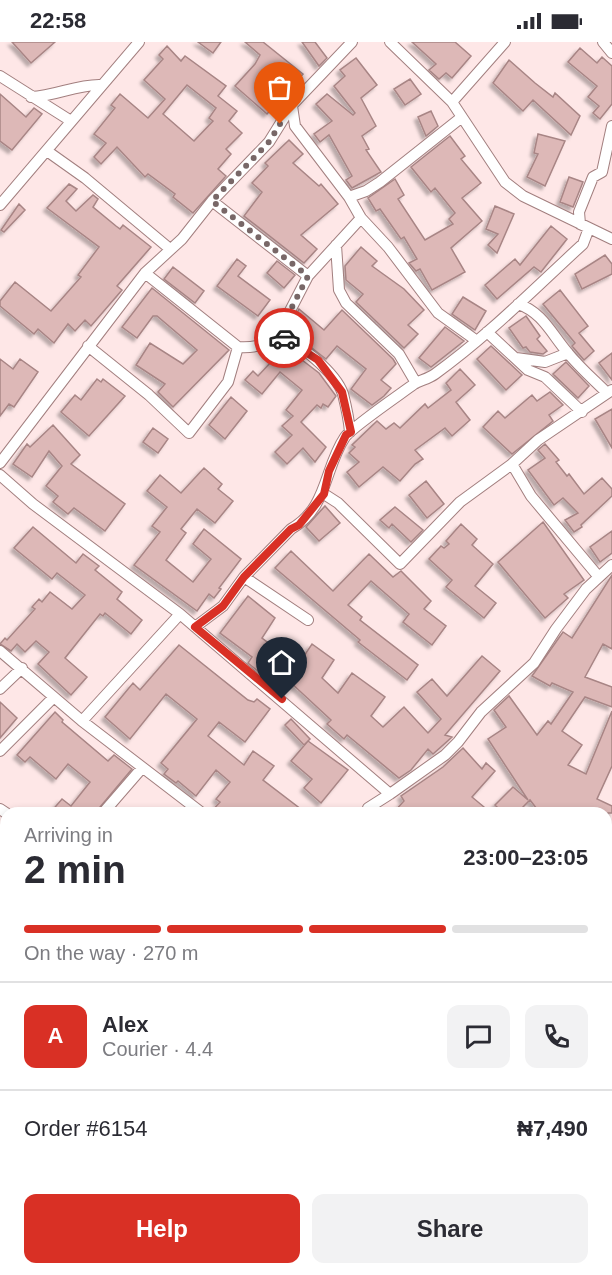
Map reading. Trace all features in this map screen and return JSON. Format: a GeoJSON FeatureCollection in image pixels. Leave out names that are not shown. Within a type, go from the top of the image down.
{"type":"FeatureCollection","features":[{"type":"Feature","properties":{"kind":"street"},"geometry":{"type":"LineString","coordinates":[[0,205],[139,42]]}},
{"type":"Feature","properties":{"kind":"street"},"geometry":{"type":"LineString","coordinates":[[0,463],[145,273],[182,239],[212,201],[269,142],[292,105],[352,42]]}},
{"type":"Feature","properties":{"kind":"street"},"geometry":{"type":"LineString","coordinates":[[390,42],[452,102],[505,182],[523,196],[612,239]]}},
{"type":"Feature","properties":{"kind":"street"},"geometry":{"type":"LineString","coordinates":[[452,102],[506,42]]}},
{"type":"Feature","properties":{"kind":"street"},"geometry":{"type":"LineString","coordinates":[[603,42],[612,52]]}},
{"type":"Feature","properties":{"kind":"street"},"geometry":{"type":"LineString","coordinates":[[0,76],[71,121]]}},
{"type":"Feature","properties":{"kind":"street"},"geometry":{"type":"LineString","coordinates":[[31,97],[53,96],[86,84],[102,85]]}},
{"type":"Feature","properties":{"kind":"street"},"geometry":{"type":"LineString","coordinates":[[292,105],[295,126],[361,218],[388,247],[438,313],[477,341]]}},
{"type":"Feature","properties":{"kind":"street"},"geometry":{"type":"LineString","coordinates":[[348,197],[366,191],[380,182],[462,117]]}},
{"type":"Feature","properties":{"kind":"street"},"geometry":{"type":"LineString","coordinates":[[588,228],[580,224],[579,212],[593,177],[602,172],[612,126]]}},
{"type":"Feature","properties":{"kind":"street"},"geometry":{"type":"LineString","coordinates":[[47,151],[85,178],[170,249]]}},
{"type":"Feature","properties":{"kind":"street"},"geometry":{"type":"LineString","coordinates":[[212,201],[308,276]]}},
{"type":"Feature","properties":{"kind":"street"},"geometry":{"type":"LineString","coordinates":[[145,273],[238,347],[251,348],[271,342],[277,336],[308,276],[361,218]]}},
{"type":"Feature","properties":{"kind":"street"},"geometry":{"type":"LineString","coordinates":[[195,627],[223,606],[244,577],[291,529],[299,525],[324,494],[329,471],[346,435],[416,383],[432,376],[488,332],[583,244],[588,228]]}},
{"type":"Feature","properties":{"kind":"street"},"geometry":{"type":"LineString","coordinates":[[336,244],[339,290],[346,303],[399,354],[416,383]]}},
{"type":"Feature","properties":{"kind":"street"},"geometry":{"type":"LineString","coordinates":[[324,494],[338,503],[400,564],[460,502],[512,464],[538,440],[610,391],[568,353],[541,318],[530,308],[518,304]]}},
{"type":"Feature","properties":{"kind":"street"},"geometry":{"type":"LineString","coordinates":[[488,332],[528,369],[545,377],[582,412]]}},
{"type":"Feature","properties":{"kind":"street"},"geometry":{"type":"LineString","coordinates":[[277,336],[287,338],[318,360],[342,392],[351,432]]}},
{"type":"Feature","properties":{"kind":"street"},"geometry":{"type":"LineString","coordinates":[[88,346],[149,395],[189,433],[228,382],[238,347]]}},
{"type":"Feature","properties":{"kind":"street"},"geometry":{"type":"LineString","coordinates":[[516,358],[544,362],[568,353]]}},
{"type":"Feature","properties":{"kind":"street"},"geometry":{"type":"LineString","coordinates":[[512,464],[531,496],[598,576]]}},
{"type":"Feature","properties":{"kind":"street"},"geometry":{"type":"LineString","coordinates":[[0,475],[33,504],[180,614],[282,699],[390,794]]}},
{"type":"Feature","properties":{"kind":"street"},"geometry":{"type":"LineString","coordinates":[[370,807],[445,755],[481,712],[530,667],[556,629],[598,576],[612,565]]}},
{"type":"Feature","properties":{"kind":"street"},"geometry":{"type":"LineString","coordinates":[[244,577],[308,620]]}},
{"type":"Feature","properties":{"kind":"street"},"geometry":{"type":"LineString","coordinates":[[82,721],[180,614]]}},
{"type":"Feature","properties":{"kind":"street"},"geometry":{"type":"LineString","coordinates":[[0,651],[22,668],[53,698],[193,807]]}},
{"type":"Feature","properties":{"kind":"street"},"geometry":{"type":"LineString","coordinates":[[0,688],[22,668]]}},
{"type":"Feature","properties":{"kind":"street"},"geometry":{"type":"LineString","coordinates":[[0,751],[53,698]]}},
{"type":"Feature","properties":{"kind":"street"},"geometry":{"type":"LineString","coordinates":[[108,807],[142,768]]}},
{"type":"Feature","properties":{"kind":"building"},"geometry":{"type":"Polygon","coordinates":[[[12,42],[55,42],[31,63],[12,42]]]}},
{"type":"Feature","properties":{"kind":"building"},"geometry":{"type":"Polygon","coordinates":[[[198,42],[221,42],[213,53],[198,42]]]}},
{"type":"Feature","properties":{"kind":"building"},"geometry":{"type":"Polygon","coordinates":[[[245,42],[263,42],[303,74],[267,114],[235,86],[260,55],[245,42]]]}},
{"type":"Feature","properties":{"kind":"building"},"geometry":{"type":"Polygon","coordinates":[[[302,42],[315,42],[327,58],[319,66],[302,42]]]}},
{"type":"Feature","properties":{"kind":"building"},"geometry":{"type":"Polygon","coordinates":[[[412,42],[455,42],[471,56],[452,78],[446,73],[439,79],[429,70],[436,64],[412,42]]]}},
{"type":"Feature","properties":{"kind":"building"},"geometry":{"type":"Polygon","coordinates":[[[167,46],[181,61],[185,56],[226,86],[218,96],[237,111],[229,121],[242,133],[226,149],[231,154],[218,169],[226,176],[193,213],[173,197],[175,194],[148,174],[145,177],[117,147],[101,164],[94,157],[106,143],[94,134],[115,108],[111,105],[120,94],[148,118],[165,99],[144,80],[163,59],[159,55],[167,46]],[[187,85],[163,114],[194,141],[213,121],[209,118],[216,108],[187,85]]]}},
{"type":"Feature","properties":{"kind":"building"},"geometry":{"type":"Polygon","coordinates":[[[580,48],[597,63],[602,57],[612,66],[612,104],[600,119],[593,113],[599,106],[588,97],[597,86],[568,62],[580,48]]]}},
{"type":"Feature","properties":{"kind":"building"},"geometry":{"type":"Polygon","coordinates":[[[356,58],[377,85],[361,98],[376,126],[362,136],[369,149],[366,150],[381,172],[352,188],[346,180],[352,176],[329,135],[320,142],[314,134],[332,121],[316,104],[327,94],[353,115],[355,113],[334,86],[345,76],[340,70],[356,58]]]}},
{"type":"Feature","properties":{"kind":"building"},"geometry":{"type":"Polygon","coordinates":[[[509,60],[553,97],[555,93],[580,116],[571,135],[533,100],[523,111],[493,83],[509,60]]]}},
{"type":"Feature","properties":{"kind":"building"},"geometry":{"type":"Polygon","coordinates":[[[410,79],[421,94],[405,105],[394,89],[410,79]]]}},
{"type":"Feature","properties":{"kind":"building"},"geometry":{"type":"Polygon","coordinates":[[[0,94],[26,117],[34,108],[42,114],[12,150],[0,141],[0,94]]]}},
{"type":"Feature","properties":{"kind":"building"},"geometry":{"type":"Polygon","coordinates":[[[431,111],[438,126],[426,136],[418,117],[431,111]]]}},
{"type":"Feature","properties":{"kind":"building"},"geometry":{"type":"Polygon","coordinates":[[[538,134],[565,141],[545,186],[527,177],[538,154],[534,153],[538,134]]]}},
{"type":"Feature","properties":{"kind":"building"},"geometry":{"type":"Polygon","coordinates":[[[450,136],[465,156],[461,159],[481,183],[462,198],[482,221],[451,248],[465,272],[432,290],[420,269],[416,271],[409,263],[417,259],[404,237],[401,239],[380,209],[376,211],[368,198],[395,179],[404,195],[398,199],[425,240],[453,224],[449,219],[455,213],[435,188],[431,192],[411,167],[450,136]]]}},
{"type":"Feature","properties":{"kind":"building"},"geometry":{"type":"Polygon","coordinates":[[[289,140],[303,154],[293,163],[319,186],[321,184],[338,204],[301,235],[317,249],[304,263],[244,216],[262,192],[252,183],[268,166],[265,163],[289,140]]]}},
{"type":"Feature","properties":{"kind":"building"},"geometry":{"type":"Polygon","coordinates":[[[569,177],[583,182],[573,207],[560,202],[569,177]]]}},
{"type":"Feature","properties":{"kind":"building"},"geometry":{"type":"Polygon","coordinates":[[[69,184],[77,189],[66,201],[76,211],[93,195],[98,199],[93,207],[120,229],[123,225],[151,247],[117,286],[122,290],[91,326],[85,320],[75,331],[68,324],[54,343],[38,329],[34,334],[0,306],[0,301],[15,282],[51,311],[81,277],[78,275],[99,247],[47,208],[69,184]]]}},
{"type":"Feature","properties":{"kind":"building"},"geometry":{"type":"Polygon","coordinates":[[[19,204],[25,210],[4,232],[1,230],[19,204]]]}},
{"type":"Feature","properties":{"kind":"building"},"geometry":{"type":"Polygon","coordinates":[[[495,206],[514,214],[497,253],[488,245],[498,234],[486,229],[495,206]]]}},
{"type":"Feature","properties":{"kind":"building"},"geometry":{"type":"Polygon","coordinates":[[[551,226],[567,239],[541,272],[534,267],[497,299],[485,285],[515,259],[520,265],[551,226]]]}},
{"type":"Feature","properties":{"kind":"building"},"geometry":{"type":"Polygon","coordinates":[[[361,247],[377,261],[372,266],[404,289],[424,310],[408,325],[418,334],[404,348],[356,302],[363,294],[346,280],[345,266],[361,247]]]}},
{"type":"Feature","properties":{"kind":"building"},"geometry":{"type":"Polygon","coordinates":[[[605,255],[612,264],[612,274],[582,289],[575,274],[605,255]]]}},
{"type":"Feature","properties":{"kind":"building"},"geometry":{"type":"Polygon","coordinates":[[[237,259],[246,266],[238,276],[270,300],[258,316],[217,286],[237,259]]]}},
{"type":"Feature","properties":{"kind":"building"},"geometry":{"type":"Polygon","coordinates":[[[277,261],[295,275],[284,288],[267,273],[277,261]]]}},
{"type":"Feature","properties":{"kind":"building"},"geometry":{"type":"Polygon","coordinates":[[[173,267],[204,291],[195,303],[164,279],[173,267]]]}},
{"type":"Feature","properties":{"kind":"building"},"geometry":{"type":"Polygon","coordinates":[[[152,288],[229,350],[173,407],[158,392],[165,384],[136,365],[150,343],[183,364],[197,350],[157,316],[153,316],[137,338],[122,327],[152,288]]]}},
{"type":"Feature","properties":{"kind":"building"},"geometry":{"type":"Polygon","coordinates":[[[560,290],[588,326],[579,333],[594,351],[584,360],[572,346],[575,343],[543,304],[560,290]]]}},
{"type":"Feature","properties":{"kind":"building"},"geometry":{"type":"Polygon","coordinates":[[[463,297],[486,311],[475,330],[452,314],[463,297]]]}},
{"type":"Feature","properties":{"kind":"building"},"geometry":{"type":"Polygon","coordinates":[[[299,309],[324,330],[342,310],[393,359],[396,364],[381,380],[391,388],[384,396],[372,405],[351,389],[366,369],[337,346],[326,359],[289,330],[299,309]]]}},
{"type":"Feature","properties":{"kind":"building"},"geometry":{"type":"Polygon","coordinates":[[[526,316],[540,336],[537,339],[547,351],[543,354],[530,352],[526,347],[523,348],[509,328],[526,316]]]}},
{"type":"Feature","properties":{"kind":"building"},"geometry":{"type":"Polygon","coordinates":[[[445,327],[464,341],[431,367],[419,358],[445,327]]]}},
{"type":"Feature","properties":{"kind":"building"},"geometry":{"type":"Polygon","coordinates":[[[491,346],[522,375],[506,390],[477,359],[491,346]]]}},
{"type":"Feature","properties":{"kind":"building"},"geometry":{"type":"Polygon","coordinates":[[[285,347],[319,373],[336,396],[328,407],[323,404],[321,408],[317,405],[301,422],[326,447],[315,462],[303,448],[287,464],[275,452],[292,435],[282,426],[293,416],[286,410],[302,390],[280,372],[262,394],[245,380],[253,371],[258,376],[285,347]]]}},
{"type":"Feature","properties":{"kind":"building"},"geometry":{"type":"Polygon","coordinates":[[[612,353],[612,380],[599,363],[612,353]]]}},
{"type":"Feature","properties":{"kind":"building"},"geometry":{"type":"Polygon","coordinates":[[[0,359],[13,369],[20,359],[38,372],[14,407],[9,404],[0,416],[0,359]]]}},
{"type":"Feature","properties":{"kind":"building"},"geometry":{"type":"Polygon","coordinates":[[[566,362],[589,386],[578,398],[553,374],[566,362]]]}},
{"type":"Feature","properties":{"kind":"building"},"geometry":{"type":"Polygon","coordinates":[[[460,369],[475,385],[456,402],[470,420],[452,436],[445,428],[415,450],[423,459],[415,464],[400,481],[383,467],[359,487],[347,472],[359,462],[349,453],[355,447],[352,445],[377,421],[386,429],[394,423],[400,428],[425,404],[428,408],[451,390],[446,383],[460,369]]]}},
{"type":"Feature","properties":{"kind":"building"},"geometry":{"type":"Polygon","coordinates":[[[97,379],[101,382],[103,379],[125,396],[89,436],[61,412],[75,395],[81,400],[97,379]]]}},
{"type":"Feature","properties":{"kind":"building"},"geometry":{"type":"Polygon","coordinates":[[[550,392],[563,405],[549,415],[553,421],[512,454],[483,427],[498,411],[505,418],[532,395],[537,401],[550,392]]]}},
{"type":"Feature","properties":{"kind":"building"},"geometry":{"type":"Polygon","coordinates":[[[231,397],[247,411],[225,439],[209,425],[231,397]]]}},
{"type":"Feature","properties":{"kind":"building"},"geometry":{"type":"Polygon","coordinates":[[[612,409],[612,448],[595,419],[612,409]]]}},
{"type":"Feature","properties":{"kind":"building"},"geometry":{"type":"Polygon","coordinates":[[[53,425],[80,455],[71,464],[125,504],[105,531],[74,508],[68,514],[53,502],[58,496],[46,486],[62,466],[49,451],[32,477],[13,464],[27,444],[30,447],[53,425]]]}},
{"type":"Feature","properties":{"kind":"building"},"geometry":{"type":"Polygon","coordinates":[[[153,428],[168,439],[158,453],[143,442],[153,428]]]}},
{"type":"Feature","properties":{"kind":"building"},"geometry":{"type":"Polygon","coordinates":[[[545,444],[559,460],[556,462],[567,476],[569,474],[584,494],[602,478],[612,489],[612,496],[581,525],[582,527],[574,532],[565,520],[578,513],[563,498],[554,505],[528,470],[545,458],[538,450],[545,444]]]}},
{"type":"Feature","properties":{"kind":"building"},"geometry":{"type":"Polygon","coordinates":[[[204,468],[222,484],[218,489],[233,501],[215,523],[197,509],[181,529],[186,533],[166,560],[193,582],[211,559],[193,544],[204,529],[241,559],[214,598],[209,594],[197,611],[134,565],[160,532],[152,526],[167,507],[147,491],[160,475],[181,493],[204,468]]]}},
{"type":"Feature","properties":{"kind":"building"},"geometry":{"type":"Polygon","coordinates":[[[426,481],[444,504],[427,518],[409,495],[426,481]]]}},
{"type":"Feature","properties":{"kind":"building"},"geometry":{"type":"Polygon","coordinates":[[[325,506],[340,523],[319,541],[306,527],[325,506]]]}},
{"type":"Feature","properties":{"kind":"building"},"geometry":{"type":"Polygon","coordinates":[[[395,507],[423,530],[411,542],[392,524],[389,528],[380,520],[395,507]]]}},
{"type":"Feature","properties":{"kind":"building"},"geometry":{"type":"Polygon","coordinates":[[[543,522],[584,580],[564,594],[568,598],[545,618],[498,562],[543,522]]]}},
{"type":"Feature","properties":{"kind":"building"},"geometry":{"type":"Polygon","coordinates":[[[461,524],[477,539],[472,545],[493,564],[475,586],[496,603],[484,618],[446,587],[452,580],[429,559],[441,546],[444,548],[449,544],[446,541],[461,524]]]}},
{"type":"Feature","properties":{"kind":"building"},"geometry":{"type":"Polygon","coordinates":[[[33,527],[76,563],[83,554],[99,566],[95,570],[122,592],[117,599],[142,620],[131,634],[105,613],[103,616],[100,614],[65,658],[87,677],[71,695],[38,664],[49,652],[36,641],[25,652],[17,644],[11,651],[0,644],[5,638],[7,640],[35,609],[32,607],[39,599],[42,602],[50,592],[72,609],[85,595],[57,573],[52,579],[14,548],[33,527]]]}},
{"type":"Feature","properties":{"kind":"building"},"geometry":{"type":"Polygon","coordinates":[[[612,531],[612,553],[600,562],[590,547],[612,531]]]}},
{"type":"Feature","properties":{"kind":"building"},"geometry":{"type":"Polygon","coordinates":[[[291,551],[333,591],[369,554],[393,577],[401,571],[431,601],[424,609],[446,626],[432,645],[403,622],[409,614],[371,581],[348,605],[362,617],[360,620],[418,665],[407,680],[358,642],[360,640],[275,568],[291,551]]]}},
{"type":"Feature","properties":{"kind":"building"},"geometry":{"type":"Polygon","coordinates":[[[612,575],[612,649],[603,644],[585,677],[612,687],[612,707],[585,697],[562,731],[582,745],[568,765],[586,774],[612,711],[612,766],[597,799],[612,807],[535,807],[530,800],[523,807],[497,807],[495,805],[513,787],[528,800],[488,739],[506,727],[494,710],[509,696],[537,735],[548,721],[551,724],[573,692],[552,683],[550,686],[532,676],[563,632],[572,638],[612,575]]]}},
{"type":"Feature","properties":{"kind":"building"},"geometry":{"type":"Polygon","coordinates":[[[248,596],[275,618],[262,638],[298,665],[312,644],[334,660],[322,678],[338,693],[352,673],[385,697],[371,716],[383,727],[404,707],[428,733],[441,719],[417,692],[432,679],[447,696],[482,656],[500,671],[445,735],[452,737],[433,754],[428,749],[411,770],[399,778],[347,735],[344,739],[327,724],[331,720],[289,681],[288,684],[264,664],[259,672],[248,663],[252,657],[220,633],[248,596]]]}},
{"type":"Feature","properties":{"kind":"building"},"geometry":{"type":"Polygon","coordinates":[[[179,645],[248,700],[254,702],[257,699],[270,709],[245,742],[219,722],[208,736],[244,765],[253,751],[274,766],[263,780],[298,807],[215,807],[220,802],[216,799],[230,782],[216,770],[196,796],[178,781],[176,783],[164,774],[168,769],[161,763],[197,719],[166,694],[130,739],[105,717],[133,683],[140,690],[179,645]]]}},
{"type":"Feature","properties":{"kind":"building"},"geometry":{"type":"Polygon","coordinates":[[[0,702],[17,718],[0,738],[0,702]]]}},
{"type":"Feature","properties":{"kind":"building"},"geometry":{"type":"Polygon","coordinates":[[[55,712],[63,720],[62,722],[108,761],[114,755],[132,769],[100,807],[55,807],[62,799],[71,806],[90,782],[68,764],[56,779],[30,757],[25,762],[17,755],[55,712]]]}},
{"type":"Feature","properties":{"kind":"building"},"geometry":{"type":"Polygon","coordinates":[[[291,719],[310,739],[304,745],[285,725],[291,719]]]}},
{"type":"Feature","properties":{"kind":"building"},"geometry":{"type":"Polygon","coordinates":[[[308,741],[348,770],[321,803],[304,788],[312,779],[291,761],[308,741]]]}},
{"type":"Feature","properties":{"kind":"building"},"geometry":{"type":"Polygon","coordinates":[[[463,748],[482,769],[486,763],[495,771],[472,797],[484,807],[398,807],[404,801],[401,796],[443,767],[463,748]]]}},
{"type":"Feature","properties":{"kind":"way so far"},"geometry":{"type":"LineString","coordinates":[[280,124],[269,142],[212,201],[308,276],[277,336],[284,338]]}},
{"type":"Feature","properties":{"kind":"route"},"geometry":{"type":"LineString","coordinates":[[282,699],[195,627],[223,606],[244,577],[291,529],[299,525],[324,494],[329,471],[346,435],[351,432],[342,392],[318,360],[284,338]]}}]}
